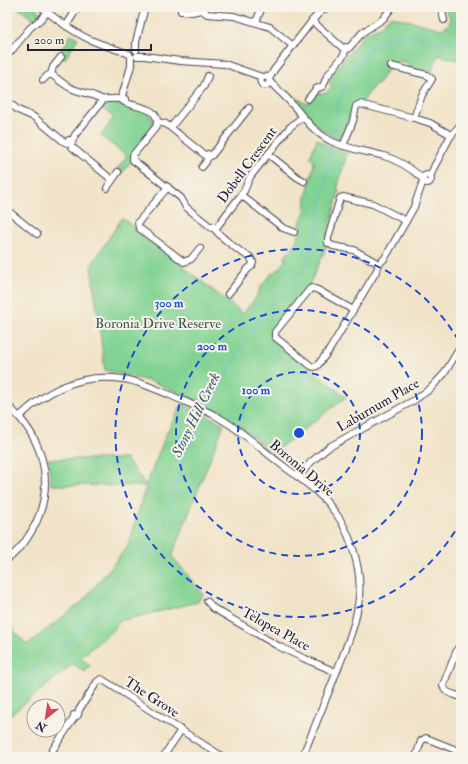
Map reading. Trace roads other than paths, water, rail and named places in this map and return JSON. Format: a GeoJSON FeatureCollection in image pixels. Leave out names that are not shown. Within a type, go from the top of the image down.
{"type":"FeatureCollection","features":[{"type":"Feature","properties":{"kind":"street"},"geometry":{"type":"LineString","coordinates":[[41,7],[48,10],[66,26],[93,41],[121,51],[180,61],[225,64],[246,70],[266,80],[277,89],[313,129],[326,138],[342,145],[396,160],[426,178]]}},
{"type":"Feature","properties":{"kind":"street"},"geometry":{"type":"LineString","coordinates":[[66,26],[78,7]]}},
{"type":"Feature","properties":{"kind":"street"},"geometry":{"type":"LineString","coordinates":[[123,99],[145,7]]}},
{"type":"Feature","properties":{"kind":"street"},"geometry":{"type":"LineString","coordinates":[[256,22],[262,7]]}},
{"type":"Feature","properties":{"kind":"street"},"geometry":{"type":"LineString","coordinates":[[266,80],[320,10],[328,7]]}},
{"type":"Feature","properties":{"kind":"street"},"geometry":{"type":"LineString","coordinates":[[308,99],[316,89],[323,86],[327,76],[342,57],[346,49],[363,32],[383,19],[392,7]]}},
{"type":"Feature","properties":{"kind":"street"},"geometry":{"type":"LineString","coordinates":[[443,7],[442,11],[444,20]]}},
{"type":"Feature","properties":{"kind":"street"},"geometry":{"type":"LineString","coordinates":[[182,11],[192,12],[203,8],[206,14],[234,16],[256,22],[270,27],[293,45]]}},
{"type":"Feature","properties":{"kind":"street"},"geometry":{"type":"LineString","coordinates":[[7,56],[30,28],[41,19],[48,10]]}},
{"type":"Feature","properties":{"kind":"street"},"geometry":{"type":"LineString","coordinates":[[312,22],[346,49]]}},
{"type":"Feature","properties":{"kind":"street"},"geometry":{"type":"LineString","coordinates":[[43,80],[51,74],[53,67],[61,57]]}},
{"type":"Feature","properties":{"kind":"street"},"geometry":{"type":"LineString","coordinates":[[402,69],[404,62]]}},
{"type":"Feature","properties":{"kind":"street"},"geometry":{"type":"LineString","coordinates":[[391,66],[419,73],[428,78],[428,85],[422,96],[416,118]]}},
{"type":"Feature","properties":{"kind":"street"},"geometry":{"type":"LineString","coordinates":[[51,74],[62,83],[73,89],[95,95],[103,100]]}},
{"type":"Feature","properties":{"kind":"street"},"geometry":{"type":"LineString","coordinates":[[171,127],[204,86],[208,76]]}},
{"type":"Feature","properties":{"kind":"street"},"geometry":{"type":"LineString","coordinates":[[69,142],[103,100],[108,98],[118,100],[123,99],[151,112],[157,122],[156,127],[138,150],[135,159],[142,167],[180,198],[186,207],[214,227],[246,256],[251,263],[228,294]]}},
{"type":"Feature","properties":{"kind":"street"},"geometry":{"type":"LineString","coordinates":[[7,101],[18,110],[34,117],[59,137],[69,142],[72,147],[111,179]]}},
{"type":"Feature","properties":{"kind":"street"},"geometry":{"type":"LineString","coordinates":[[342,145],[359,107],[367,106],[430,123],[450,136]]}},
{"type":"Feature","properties":{"kind":"street"},"geometry":{"type":"LineString","coordinates":[[202,167],[206,162],[208,155],[215,150],[249,108]]}},
{"type":"Feature","properties":{"kind":"street","name":"Dobell Crescent"},"geometry":{"type":"LineString","coordinates":[[214,227],[241,195],[246,188],[250,177],[268,154],[302,117]]}},
{"type":"Feature","properties":{"kind":"street"},"geometry":{"type":"LineString","coordinates":[[157,122],[171,127],[208,155]]}},
{"type":"Feature","properties":{"kind":"street"},"geometry":{"type":"LineString","coordinates":[[353,311],[320,292],[313,290],[306,294],[274,334],[275,337],[308,363],[315,365],[322,360],[353,311],[375,273],[378,264],[386,255],[414,207],[426,178],[434,167],[450,136],[461,124]]}},
{"type":"Feature","properties":{"kind":"street"},"geometry":{"type":"LineString","coordinates":[[268,154],[304,181]]}},
{"type":"Feature","properties":{"kind":"street"},"geometry":{"type":"LineString","coordinates":[[107,188],[111,179],[115,177],[118,172]]}},
{"type":"Feature","properties":{"kind":"street"},"geometry":{"type":"LineString","coordinates":[[168,187],[143,218],[141,226],[144,231],[184,262],[191,259],[200,248]]}},
{"type":"Feature","properties":{"kind":"street"},"geometry":{"type":"LineString","coordinates":[[241,195],[283,228],[294,232]]}},
{"type":"Feature","properties":{"kind":"street"},"geometry":{"type":"LineString","coordinates":[[378,264],[354,250],[338,246],[331,242],[330,234],[340,198],[342,197],[373,204],[405,222]]}},
{"type":"Feature","properties":{"kind":"street"},"geometry":{"type":"LineString","coordinates":[[7,210],[37,234]]}},
{"type":"Feature","properties":{"kind":"street","name":"Laburnum Place"},"geometry":{"type":"LineString","coordinates":[[298,477],[311,462],[329,447],[413,402],[430,389],[444,374],[461,346]]}},
{"type":"Feature","properties":{"kind":"street","name":"Boronia Drive"},"geometry":{"type":"LineString","coordinates":[[20,416],[46,395],[62,386],[87,379],[103,378],[139,382],[216,416],[236,429],[298,477],[334,511],[350,541],[358,570],[360,588],[358,612],[353,630],[302,757]]}},
{"type":"Feature","properties":{"kind":"street"},"geometry":{"type":"LineString","coordinates":[[7,405],[20,416],[35,437],[40,450],[45,478],[43,504],[35,526],[26,541],[7,560]]}},
{"type":"Feature","properties":{"kind":"street","name":"Telopea Place"},"geometry":{"type":"LineString","coordinates":[[207,601],[213,608],[278,646],[336,672]]}},
{"type":"Feature","properties":{"kind":"street"},"geometry":{"type":"LineString","coordinates":[[461,645],[458,648],[459,650],[447,679],[446,688],[461,697]]}},
{"type":"Feature","properties":{"kind":"street","name":"The Grove"},"geometry":{"type":"LineString","coordinates":[[52,751],[74,718],[75,713],[79,710],[97,682],[101,679],[223,757]]}},
{"type":"Feature","properties":{"kind":"street"},"geometry":{"type":"LineString","coordinates":[[164,757],[181,730]]}},
{"type":"Feature","properties":{"kind":"street"},"geometry":{"type":"LineString","coordinates":[[416,757],[419,748],[425,742],[434,742],[461,752]]}},
{"type":"Feature","properties":{"kind":"waterway","name":"Stony Hill Creek"},"geometry":{"type":"LineString","coordinates":[[332,139],[339,102],[345,82],[370,48],[390,37],[415,35],[438,42],[461,45]]}},
{"type":"Feature","properties":{"kind":"waterway","name":"Stony Hill Creek"},"geometry":{"type":"LineString","coordinates":[[209,409],[242,345],[286,283],[303,269],[316,238],[331,145]]}},
{"type":"Feature","properties":{"kind":"waterway","name":"Stony Hill Creek"},"geometry":{"type":"LineString","coordinates":[[7,689],[32,672],[58,648],[74,638],[86,623],[119,591],[145,558],[167,517],[184,457],[206,414]]}},
{"type":"Feature","properties":{"kind":"park label","name":"Boronia Drive Reserve"},"geometry":{"type":"Point","coordinates":[158,323]}}]}
